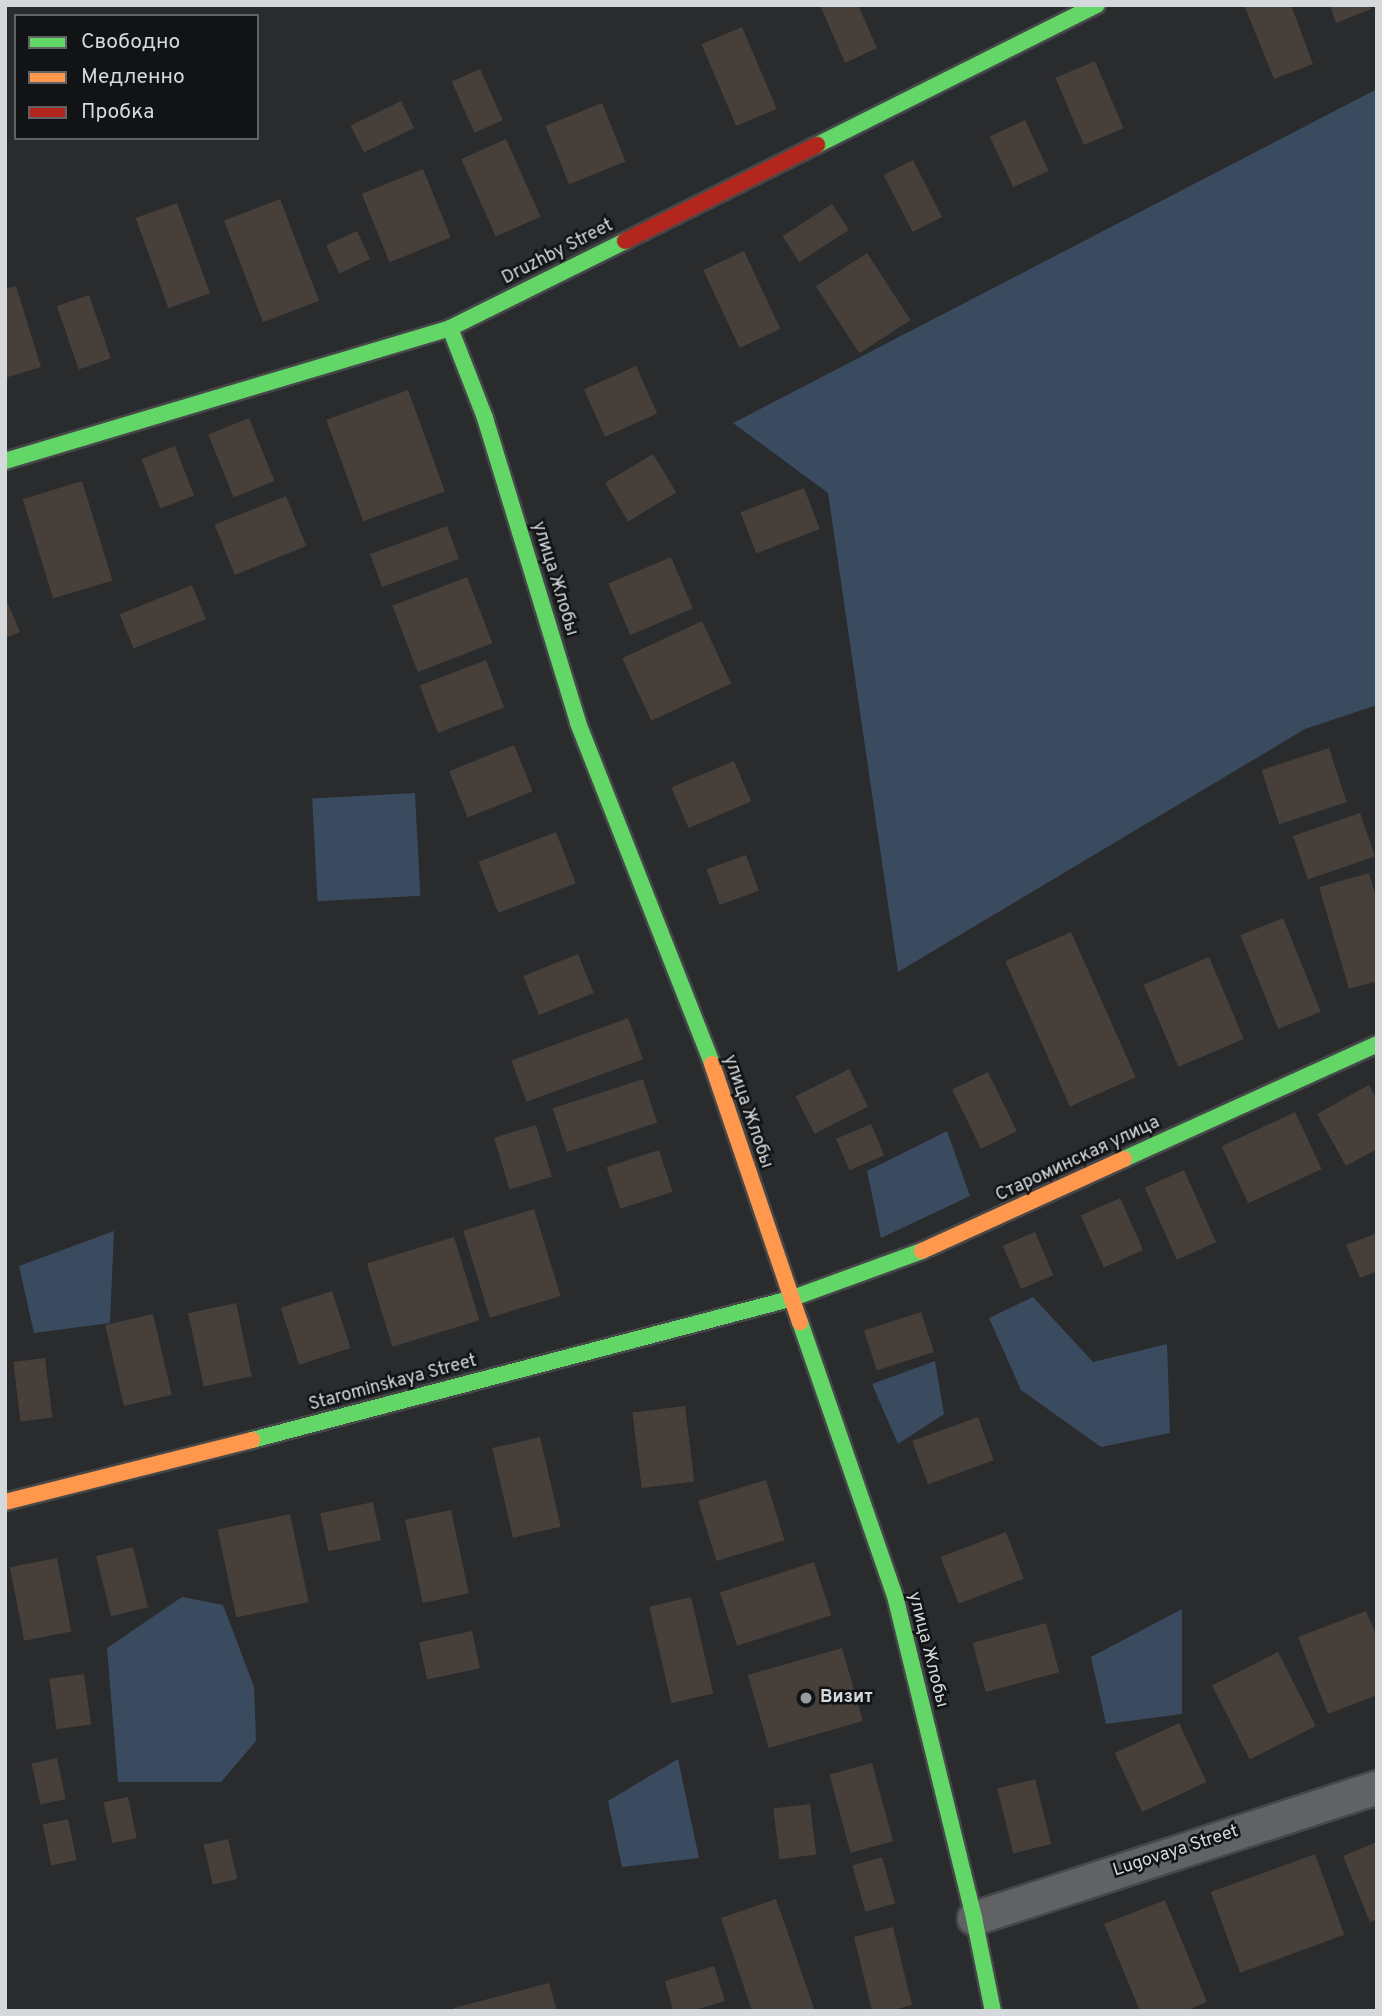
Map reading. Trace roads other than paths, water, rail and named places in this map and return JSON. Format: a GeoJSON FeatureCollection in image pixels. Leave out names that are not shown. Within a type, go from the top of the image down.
{"type":"FeatureCollection","features":[{"type":"Feature","properties":{"kind":"street","name":"Druzhby Street"},"geometry":{"type":"LineString","coordinates":[[5,461],[450,328],[1097,5]]}},
{"type":"Feature","properties":{"kind":"street","name":"улица Жлобы"},"geometry":{"type":"LineString","coordinates":[[450,328],[485,418],[578,723],[698,1025],[790,1299],[896,1600],[974,1918],[993,2011]]}},
{"type":"Feature","properties":{"kind":"street","name":"Староминская улица"},"geometry":{"type":"LineString","coordinates":[[790,1299],[914,1255],[1377,1044]]}},
{"type":"Feature","properties":{"kind":"street","name":"Starominskaya Street"},"geometry":{"type":"LineString","coordinates":[[5,1502],[405,1401],[790,1299]]}},
{"type":"Feature","properties":{"kind":"street","name":"Lugovaya Street"},"geometry":{"type":"LineString","coordinates":[[974,1918],[1377,1787]]}},
{"type":"Feature","properties":{"kind":"place","name":"Визит"},"geometry":{"type":"Point","coordinates":[806,1698]}}]}
